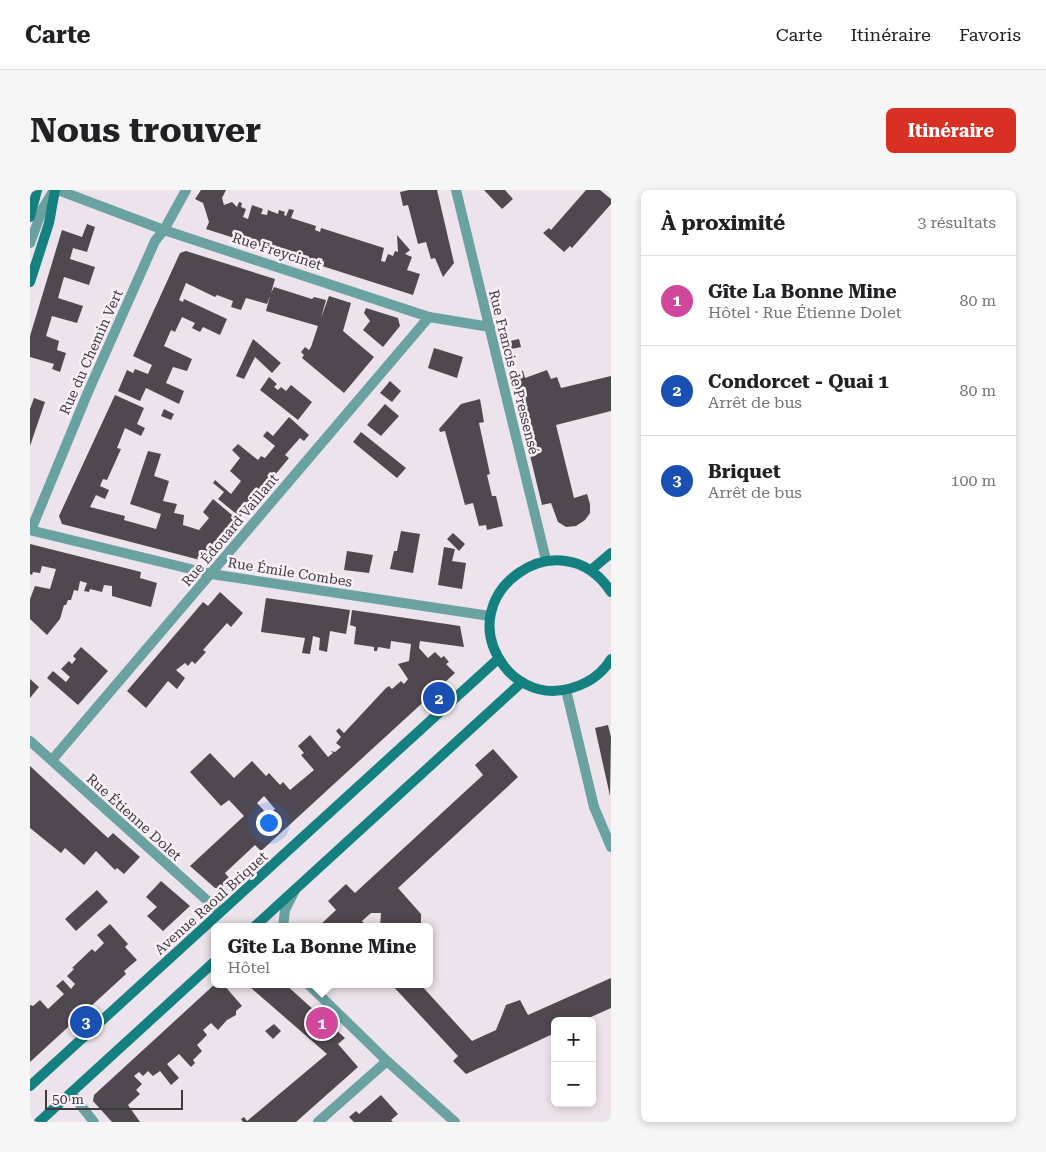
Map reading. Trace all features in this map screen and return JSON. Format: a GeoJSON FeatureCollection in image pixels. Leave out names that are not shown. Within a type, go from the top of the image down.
{"type":"FeatureCollection","features":[{"type":"Feature","properties":{"kind":"main road"},"geometry":{"type":"LineString","coordinates":[[30,216],[37,190]]}},
{"type":"Feature","properties":{"kind":"main road"},"geometry":{"type":"LineString","coordinates":[[30,282],[49,223],[56,190]]}},
{"type":"Feature","properties":{"kind":"main road"},"geometry":{"type":"LineString","coordinates":[[591,570],[611,553]]}},
{"type":"Feature","properties":{"kind":"main road"},"geometry":{"type":"LineString","coordinates":[[611,592],[601,578],[591,570],[569,562],[546,560],[530,565],[515,573],[503,585],[495,600],[490,616],[491,638],[498,659],[508,671],[522,682],[536,688],[566,690],[583,685],[598,675],[611,659]]}},
{"type":"Feature","properties":{"kind":"main road","name":"Avenue Raoul Briquet"},"geometry":{"type":"LineString","coordinates":[[30,1086],[498,659]]}},
{"type":"Feature","properties":{"kind":"main road"},"geometry":{"type":"LineString","coordinates":[[259,923],[522,682]]}},
{"type":"Feature","properties":{"kind":"main road"},"geometry":{"type":"LineString","coordinates":[[39,1122],[211,965]]}},
{"type":"Feature","properties":{"kind":"street","name":"Rue Freycinet"},"geometry":{"type":"LineString","coordinates":[[56,190],[164,230],[429,318],[490,327]]}},
{"type":"Feature","properties":{"kind":"street"},"geometry":{"type":"LineString","coordinates":[[30,243],[42,208],[56,190]]}},
{"type":"Feature","properties":{"kind":"street","name":"Rue du Chemin Vert"},"geometry":{"type":"LineString","coordinates":[[30,530],[143,267],[155,241],[164,230],[186,190]]}},
{"type":"Feature","properties":{"kind":"street","name":"Rue Francis de Pressensé"},"geometry":{"type":"LineString","coordinates":[[456,190],[546,560]]}},
{"type":"Feature","properties":{"kind":"street","name":"Rue Édouard Vaillant"},"geometry":{"type":"LineString","coordinates":[[52,760],[429,318]]}},
{"type":"Feature","properties":{"kind":"street","name":"Rue Émile Combes"},"geometry":{"type":"LineString","coordinates":[[30,530],[211,574],[490,616]]}},
{"type":"Feature","properties":{"kind":"street"},"geometry":{"type":"LineString","coordinates":[[566,690],[594,807],[611,847]]}},
{"type":"Feature","properties":{"kind":"street","name":"Rue Étienne Dolet"},"geometry":{"type":"LineString","coordinates":[[30,741],[220,912]]}},
{"type":"Feature","properties":{"kind":"street"},"geometry":{"type":"LineString","coordinates":[[283,923],[285,910],[296,890]]}},
{"type":"Feature","properties":{"kind":"street"},"geometry":{"type":"LineString","coordinates":[[312,988],[387,1061],[455,1122]]}},
{"type":"Feature","properties":{"kind":"street"},"geometry":{"type":"LineString","coordinates":[[318,1122],[387,1061]]}},
{"type":"Feature","properties":{"kind":"street"},"geometry":{"type":"LineString","coordinates":[[70,1094],[94,1122]]}},
{"type":"Feature","properties":{"kind":"building"},"geometry":{"type":"Polygon","coordinates":[[[201,190],[226,190],[222,198],[224,205],[232,202],[237,207],[239,202],[242,203],[241,207],[246,209],[243,217],[248,219],[252,205],[263,209],[261,214],[267,215],[268,210],[278,214],[279,210],[285,212],[284,215],[286,216],[289,209],[294,210],[291,218],[316,226],[315,230],[320,232],[321,228],[384,248],[381,261],[385,262],[388,254],[393,256],[395,251],[398,252],[397,235],[410,250],[405,254],[412,257],[407,270],[420,274],[413,295],[206,229],[209,222],[203,203],[195,199],[201,190]]]}},
{"type":"Feature","properties":{"kind":"building"},"geometry":{"type":"Polygon","coordinates":[[[409,190],[437,190],[454,263],[443,277],[435,258],[431,259],[426,242],[418,244],[408,205],[403,206],[400,192],[409,190]]]}},
{"type":"Feature","properties":{"kind":"building"},"geometry":{"type":"Polygon","coordinates":[[[484,190],[505,190],[513,199],[502,209],[484,190]]]}},
{"type":"Feature","properties":{"kind":"building"},"geometry":{"type":"Polygon","coordinates":[[[586,190],[600,190],[611,199],[611,204],[572,248],[570,246],[564,252],[543,233],[549,228],[551,230],[586,190]]]}},
{"type":"Feature","properties":{"kind":"building"},"geometry":{"type":"Polygon","coordinates":[[[87,224],[95,227],[87,252],[73,248],[70,259],[95,267],[89,285],[64,277],[58,298],[83,306],[77,323],[52,316],[46,336],[59,341],[57,350],[66,353],[60,372],[52,369],[54,364],[30,357],[30,336],[62,230],[82,237],[87,224]]]}},
{"type":"Feature","properties":{"kind":"building"},"geometry":{"type":"Polygon","coordinates":[[[186,251],[275,279],[271,293],[274,287],[312,299],[314,297],[326,300],[321,318],[329,296],[351,303],[343,331],[374,357],[344,393],[302,358],[304,355],[301,352],[305,347],[309,350],[311,347],[318,326],[266,311],[270,296],[267,304],[246,298],[241,310],[231,307],[233,301],[217,295],[215,297],[186,283],[179,300],[183,302],[184,299],[227,319],[220,335],[203,327],[200,332],[192,328],[195,323],[182,317],[175,332],[171,330],[164,346],[192,359],[187,371],[173,367],[166,383],[184,391],[179,404],[146,388],[140,401],[118,391],[127,370],[133,373],[135,369],[148,374],[152,365],[133,356],[180,253],[186,251]]]}},
{"type":"Feature","properties":{"kind":"building"},"geometry":{"type":"Polygon","coordinates":[[[366,308],[398,318],[400,326],[383,347],[363,330],[370,321],[364,313],[366,308]]]}},
{"type":"Feature","properties":{"kind":"building"},"geometry":{"type":"Polygon","coordinates":[[[253,339],[281,363],[272,373],[255,357],[244,379],[236,376],[253,339]]]}},
{"type":"Feature","properties":{"kind":"building"},"geometry":{"type":"Polygon","coordinates":[[[519,339],[521,347],[507,350],[506,342],[519,339]]]}},
{"type":"Feature","properties":{"kind":"building"},"geometry":{"type":"Polygon","coordinates":[[[434,348],[463,357],[457,378],[428,368],[434,348]]]}},
{"type":"Feature","properties":{"kind":"building"},"geometry":{"type":"Polygon","coordinates":[[[547,370],[551,379],[557,377],[561,388],[611,376],[611,411],[556,425],[574,498],[587,494],[590,504],[590,513],[585,520],[576,526],[566,527],[558,522],[551,503],[542,505],[510,373],[523,371],[525,378],[547,370]]]}},
{"type":"Feature","properties":{"kind":"building"},"geometry":{"type":"Polygon","coordinates":[[[269,377],[277,384],[274,387],[278,390],[281,387],[286,391],[291,385],[312,402],[298,420],[260,390],[269,377]]]}},
{"type":"Feature","properties":{"kind":"building"},"geometry":{"type":"Polygon","coordinates":[[[390,381],[401,391],[392,402],[380,393],[390,381]]]}},
{"type":"Feature","properties":{"kind":"building"},"geometry":{"type":"Polygon","coordinates":[[[115,395],[144,408],[137,424],[145,428],[141,436],[125,428],[117,448],[121,449],[107,480],[103,479],[100,486],[109,490],[105,499],[96,495],[90,507],[125,516],[124,520],[156,529],[161,514],[130,504],[148,451],[161,454],[154,476],[169,481],[163,501],[177,504],[174,513],[184,515],[183,525],[199,530],[209,518],[203,512],[213,499],[238,520],[206,557],[200,560],[62,524],[59,516],[115,395]]]}},
{"type":"Feature","properties":{"kind":"building"},"geometry":{"type":"Polygon","coordinates":[[[34,398],[45,402],[30,446],[30,409],[34,398]]]}},
{"type":"Feature","properties":{"kind":"building"},"geometry":{"type":"Polygon","coordinates":[[[480,399],[484,422],[479,423],[490,474],[487,475],[492,496],[496,496],[503,526],[487,530],[486,525],[479,526],[473,503],[465,505],[445,431],[440,432],[439,429],[461,404],[480,399]]]}},
{"type":"Feature","properties":{"kind":"building"},"geometry":{"type":"Polygon","coordinates":[[[385,404],[399,416],[381,436],[367,425],[385,404]]]}},
{"type":"Feature","properties":{"kind":"building"},"geometry":{"type":"Polygon","coordinates":[[[164,409],[174,414],[171,420],[161,416],[164,409]]]}},
{"type":"Feature","properties":{"kind":"building"},"geometry":{"type":"Polygon","coordinates":[[[289,417],[309,435],[304,441],[300,438],[285,455],[289,458],[240,517],[218,499],[224,492],[213,483],[215,480],[231,494],[241,481],[230,471],[240,458],[232,450],[238,444],[258,460],[261,456],[265,458],[275,446],[263,436],[267,431],[273,436],[289,417]]]}},
{"type":"Feature","properties":{"kind":"building"},"geometry":{"type":"Polygon","coordinates":[[[361,432],[406,468],[397,478],[353,442],[361,432]]]}},
{"type":"Feature","properties":{"kind":"building"},"geometry":{"type":"Polygon","coordinates":[[[401,531],[420,534],[413,573],[390,569],[394,551],[397,551],[401,531]]]}},
{"type":"Feature","properties":{"kind":"building"},"geometry":{"type":"Polygon","coordinates":[[[453,533],[465,544],[459,551],[447,539],[453,533]]]}},
{"type":"Feature","properties":{"kind":"building"},"geometry":{"type":"Polygon","coordinates":[[[30,544],[141,572],[140,578],[157,583],[151,607],[112,596],[112,586],[104,585],[102,592],[90,589],[89,592],[84,591],[87,583],[80,581],[78,591],[74,590],[71,600],[68,600],[66,605],[64,605],[60,619],[47,635],[30,619],[30,599],[35,586],[50,589],[56,569],[42,566],[40,573],[33,572],[32,575],[30,574],[30,544]]]}},
{"type":"Feature","properties":{"kind":"building"},"geometry":{"type":"Polygon","coordinates":[[[444,547],[455,549],[452,561],[466,563],[462,589],[438,585],[444,547]]]}},
{"type":"Feature","properties":{"kind":"building"},"geometry":{"type":"Polygon","coordinates":[[[347,551],[373,555],[369,573],[344,570],[347,551]]]}},
{"type":"Feature","properties":{"kind":"building"},"geometry":{"type":"Polygon","coordinates":[[[220,592],[243,613],[231,627],[227,623],[203,650],[206,652],[195,664],[192,661],[188,666],[185,663],[176,670],[185,678],[177,689],[168,681],[146,708],[127,691],[203,602],[208,606],[220,592]]]}},
{"type":"Feature","properties":{"kind":"building"},"geometry":{"type":"Polygon","coordinates":[[[266,598],[350,610],[346,634],[330,631],[327,652],[319,650],[320,638],[313,636],[310,654],[302,653],[305,638],[261,632],[266,598]]]}},
{"type":"Feature","properties":{"kind":"building"},"geometry":{"type":"Polygon","coordinates":[[[352,610],[460,626],[464,647],[420,641],[419,648],[428,658],[435,652],[441,658],[444,656],[449,662],[446,664],[455,673],[261,851],[255,845],[225,873],[230,879],[221,888],[215,888],[190,866],[244,816],[229,800],[221,806],[190,772],[210,753],[234,778],[252,761],[266,776],[269,773],[280,785],[283,782],[290,790],[314,770],[301,755],[304,753],[298,746],[310,735],[328,757],[333,753],[331,751],[335,752],[341,747],[336,743],[341,737],[336,731],[339,728],[344,733],[386,688],[389,686],[392,689],[401,681],[404,684],[408,679],[398,664],[409,661],[411,644],[391,641],[390,649],[378,647],[377,651],[374,651],[374,647],[354,644],[356,627],[350,625],[352,610]],[[264,796],[257,803],[268,815],[275,809],[264,796]]]}},
{"type":"Feature","properties":{"kind":"building"},"geometry":{"type":"Polygon","coordinates":[[[81,647],[108,671],[78,705],[47,678],[53,671],[66,682],[70,677],[61,669],[69,661],[72,664],[76,659],[73,656],[81,647]]]}},
{"type":"Feature","properties":{"kind":"building"},"geometry":{"type":"Polygon","coordinates":[[[30,679],[39,687],[30,698],[30,679]]]}},
{"type":"Feature","properties":{"kind":"building"},"geometry":{"type":"Polygon","coordinates":[[[608,725],[611,737],[610,796],[595,728],[608,725]]]}},
{"type":"Feature","properties":{"kind":"building"},"geometry":{"type":"Polygon","coordinates":[[[493,749],[518,777],[398,888],[421,914],[421,923],[380,923],[381,913],[371,913],[362,921],[364,923],[322,923],[336,910],[328,901],[346,884],[355,893],[483,775],[475,765],[493,749]]]}},
{"type":"Feature","properties":{"kind":"building"},"geometry":{"type":"Polygon","coordinates":[[[30,766],[108,838],[113,833],[140,857],[124,874],[117,868],[115,870],[96,851],[84,865],[65,848],[61,853],[30,828],[30,766]]]}},
{"type":"Feature","properties":{"kind":"building"},"geometry":{"type":"Polygon","coordinates":[[[161,881],[190,906],[163,931],[147,916],[157,907],[146,897],[161,881]]]}},
{"type":"Feature","properties":{"kind":"building"},"geometry":{"type":"Polygon","coordinates":[[[97,890],[108,902],[76,931],[65,919],[97,890]]]}},
{"type":"Feature","properties":{"kind":"building"},"geometry":{"type":"Polygon","coordinates":[[[110,924],[128,944],[125,947],[137,960],[124,971],[126,974],[30,1062],[30,1005],[33,1006],[40,1000],[48,1009],[64,994],[56,986],[63,980],[71,989],[75,984],[67,976],[74,969],[72,968],[92,949],[95,952],[104,943],[97,935],[110,924]]]}},
{"type":"Feature","properties":{"kind":"building"},"geometry":{"type":"Polygon","coordinates":[[[611,978],[611,1008],[591,1017],[551,1017],[551,1035],[466,1074],[453,1061],[458,1056],[395,988],[424,988],[472,1041],[496,1030],[506,1005],[520,1000],[528,1015],[611,978]]]}},
{"type":"Feature","properties":{"kind":"building"},"geometry":{"type":"Polygon","coordinates":[[[211,988],[226,988],[242,1006],[236,1011],[236,1015],[227,1020],[218,1030],[211,1023],[203,1030],[207,1035],[197,1045],[202,1051],[193,1060],[195,1063],[191,1067],[179,1054],[167,1064],[179,1078],[171,1085],[160,1071],[153,1076],[148,1071],[143,1076],[139,1072],[134,1076],[142,1084],[136,1090],[140,1094],[128,1105],[140,1122],[112,1122],[93,1101],[94,1095],[211,988]]]}},
{"type":"Feature","properties":{"kind":"building"},"geometry":{"type":"Polygon","coordinates":[[[251,988],[289,988],[345,1038],[338,1044],[358,1067],[296,1122],[243,1122],[241,1119],[244,1117],[247,1121],[327,1054],[251,988]]]}},
{"type":"Feature","properties":{"kind":"building"},"geometry":{"type":"Polygon","coordinates":[[[274,1024],[281,1031],[273,1039],[265,1031],[274,1024]]]}},
{"type":"Feature","properties":{"kind":"building"},"geometry":{"type":"Polygon","coordinates":[[[381,1095],[398,1114],[391,1120],[393,1122],[354,1122],[349,1117],[356,1111],[359,1114],[381,1095]]]}},
{"type":"Feature","properties":{"kind":"place","name":"Condorcet - Quai 1"},"geometry":{"type":"Point","coordinates":[439,698]}},
{"type":"Feature","properties":{"kind":"place","name":"Briquet"},"geometry":{"type":"Point","coordinates":[86,1022]}},
{"type":"Feature","properties":{"kind":"place","name":"Gîte La Bonne Mine"},"geometry":{"type":"Point","coordinates":[322,1023]}}]}
